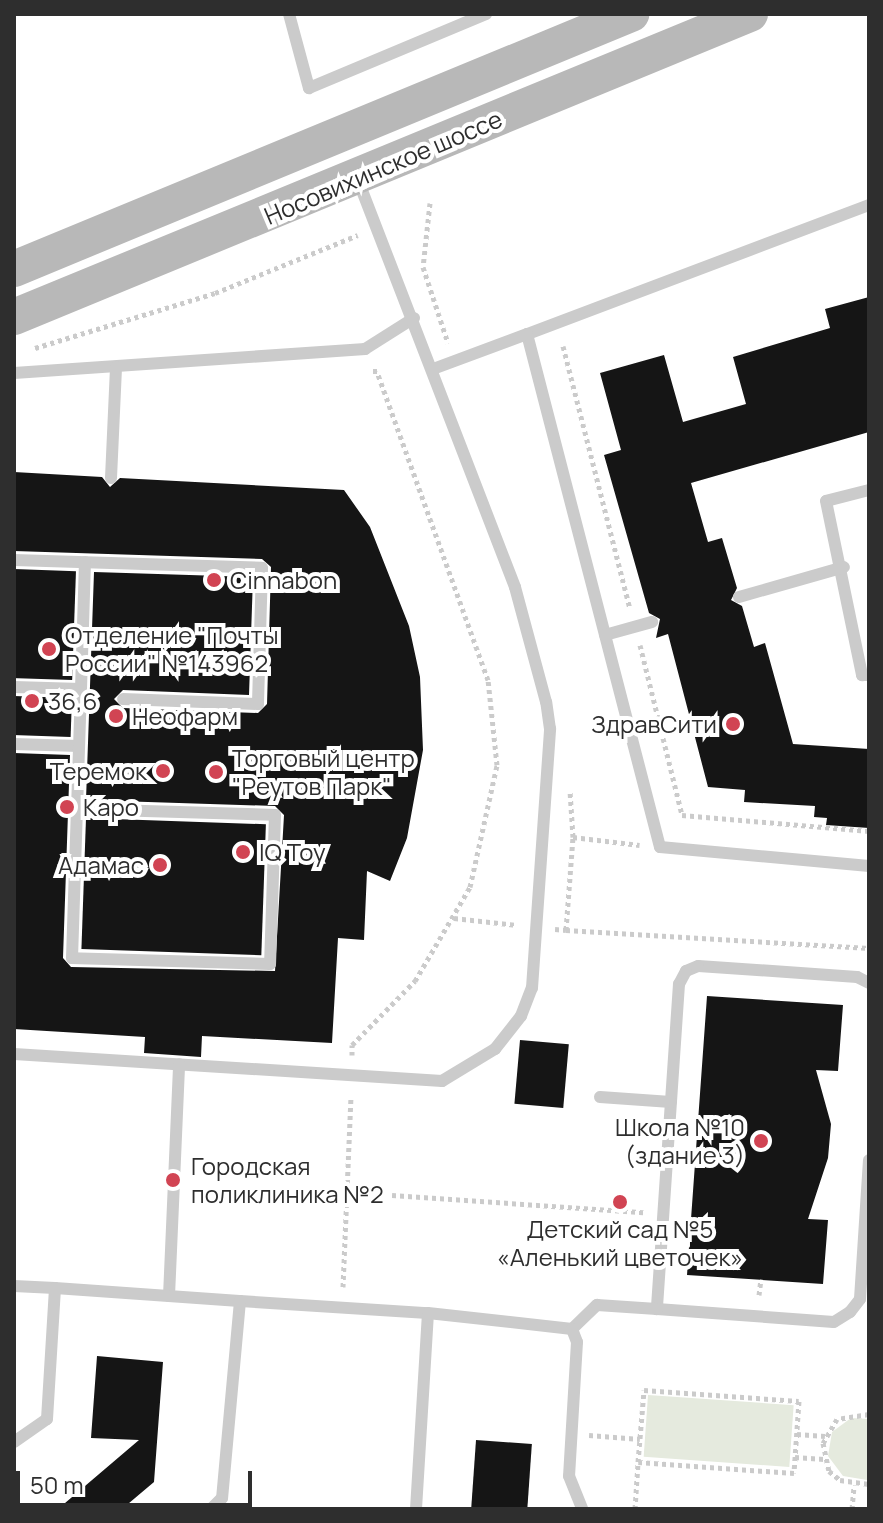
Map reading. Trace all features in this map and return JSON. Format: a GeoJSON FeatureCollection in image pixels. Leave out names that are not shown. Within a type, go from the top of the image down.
{"type":"FeatureCollection","features":[{"type":"Feature","properties":{"kind":"main road","name":"Носовихинское шоссе"},"geometry":{"type":"LineString","coordinates":[[14,269],[631,14]]}},
{"type":"Feature","properties":{"kind":"main road","name":"Носовихинское шоссе"},"geometry":{"type":"LineString","coordinates":[[18,333],[357,177],[750,14]]}},
{"type":"Feature","properties":{"kind":"lane"},"geometry":{"type":"LineString","coordinates":[[291,15],[309,88],[486,14]]}},
{"type":"Feature","properties":{"kind":"lane"},"geometry":{"type":"LineString","coordinates":[[14,1054],[442,1081],[472,1067],[521,1016],[532,988],[550,729],[546,702],[515,587],[414,318],[357,177]]}},
{"type":"Feature","properties":{"kind":"lane"},"geometry":{"type":"LineString","coordinates":[[433,369],[869,205]]}},
{"type":"Feature","properties":{"kind":"lane"},"geometry":{"type":"LineString","coordinates":[[14,373],[365,349],[414,318]]}},
{"type":"Feature","properties":{"kind":"lane"},"geometry":{"type":"LineString","coordinates":[[527,334],[660,847],[869,866]]}},
{"type":"Feature","properties":{"kind":"lane"},"geometry":{"type":"LineString","coordinates":[[111,478],[116,367]]}},
{"type":"Feature","properties":{"kind":"lane"},"geometry":{"type":"LineString","coordinates":[[869,490],[826,501],[844,567],[862,675],[869,675]]}},
{"type":"Feature","properties":{"kind":"lane"},"geometry":{"type":"LineString","coordinates":[[14,560],[262,568],[258,704],[123,699]]}},
{"type":"Feature","properties":{"kind":"lane"},"geometry":{"type":"LineString","coordinates":[[77,809],[275,815],[270,964],[72,958],[85,562]]}},
{"type":"Feature","properties":{"kind":"lane"},"geometry":{"type":"LineString","coordinates":[[739,597],[844,567]]}},
{"type":"Feature","properties":{"kind":"lane"},"geometry":{"type":"LineString","coordinates":[[605,635],[652,622]]}},
{"type":"Feature","properties":{"kind":"lane"},"geometry":{"type":"LineString","coordinates":[[14,687],[81,689]]}},
{"type":"Feature","properties":{"kind":"lane"},"geometry":{"type":"LineString","coordinates":[[14,744],[79,746]]}},
{"type":"Feature","properties":{"kind":"lane"},"geometry":{"type":"LineString","coordinates":[[657,1309],[679,984],[686,971],[698,966],[857,977],[869,983]]}},
{"type":"Feature","properties":{"kind":"lane"},"geometry":{"type":"LineString","coordinates":[[169,1296],[179,1064]]}},
{"type":"Feature","properties":{"kind":"lane"},"geometry":{"type":"LineString","coordinates":[[600,1097],[671,1102]]}},
{"type":"Feature","properties":{"kind":"lane"},"geometry":{"type":"LineString","coordinates":[[572,1329],[597,1305],[834,1322],[860,1299],[869,1160]]}},
{"type":"Feature","properties":{"kind":"lane"},"geometry":{"type":"LineString","coordinates":[[14,1286],[428,1313],[572,1329]]}},
{"type":"Feature","properties":{"kind":"lane"},"geometry":{"type":"LineString","coordinates":[[14,1442],[47,1419],[55,1288]]}},
{"type":"Feature","properties":{"kind":"lane"},"geometry":{"type":"LineString","coordinates":[[211,1509],[222,1498],[240,1301]]}},
{"type":"Feature","properties":{"kind":"lane"},"geometry":{"type":"LineString","coordinates":[[416,1509],[428,1313]]}},
{"type":"Feature","properties":{"kind":"lane"},"geometry":{"type":"LineString","coordinates":[[572,1329],[577,1342],[569,1476],[582,1509]]}},
{"type":"Feature","properties":{"kind":"path"},"geometry":{"type":"LineString","coordinates":[[430,203],[423,267],[454,361]]}},
{"type":"Feature","properties":{"kind":"path"},"geometry":{"type":"LineString","coordinates":[[18,333],[215,293],[377,227]]}},
{"type":"Feature","properties":{"kind":"path"},"geometry":{"type":"LineString","coordinates":[[574,342],[559,347],[635,626],[682,815],[869,831]]}},
{"type":"Feature","properties":{"kind":"path"},"geometry":{"type":"LineString","coordinates":[[352,1075],[352,1045],[415,981],[470,887],[497,765],[488,680],[390,411]]}},
{"type":"Feature","properties":{"kind":"path"},"geometry":{"type":"LineString","coordinates":[[573,837],[660,847]]}},
{"type":"Feature","properties":{"kind":"path"},"geometry":{"type":"LineString","coordinates":[[566,930],[869,948]]}},
{"type":"Feature","properties":{"kind":"path"},"geometry":{"type":"LineString","coordinates":[[342,1308],[351,1095]]}},
{"type":"Feature","properties":{"kind":"path"},"geometry":{"type":"LineString","coordinates":[[392,1195],[664,1214]]}},
{"type":"Feature","properties":{"kind":"path"},"geometry":{"type":"LineString","coordinates":[[635,1509],[638,1462],[644,1390],[799,1401],[794,1473],[638,1462]]}},
{"type":"Feature","properties":{"kind":"path"},"geometry":{"type":"LineString","coordinates":[[869,1414],[837,1419],[825,1436],[824,1459],[840,1480],[854,1485],[869,1484]]}},
{"type":"Feature","properties":{"kind":"path"},"geometry":{"type":"LineString","coordinates":[[572,1433],[640,1439]]}},
{"type":"Feature","properties":{"kind":"path"},"geometry":{"type":"LineString","coordinates":[[797,1434],[825,1436]]}},
{"type":"Feature","properties":{"kind":"path"},"geometry":{"type":"LineString","coordinates":[[795,1457],[824,1459]]}},
{"type":"Feature","properties":{"kind":"path"},"geometry":{"type":"LineString","coordinates":[[852,1509],[854,1485]]}},
{"type":"Feature","properties":{"kind":"shaded area"},"geometry":{"type":"Polygon","coordinates":[[[648,1395],[794,1405],[789,1467],[644,1457],[648,1395]]]}},
{"type":"Feature","properties":{"kind":"shaded area"},"geometry":{"type":"Polygon","coordinates":[[[851,1418],[869,1419],[867,1480],[843,1476],[828,1456],[832,1432],[851,1418]]]}},
{"type":"Feature","properties":{"kind":"building"},"geometry":{"type":"Polygon","coordinates":[[[869,297],[869,432],[691,483],[708,542],[722,538],[737,588],[731,600],[742,606],[754,647],[765,643],[793,744],[869,749],[869,828],[826,825],[827,818],[814,817],[815,806],[744,802],[745,790],[708,787],[668,634],[656,638],[660,619],[649,613],[604,455],[621,450],[600,373],[664,355],[683,422],[746,404],[733,357],[830,328],[825,309],[869,297]]]}},
{"type":"Feature","properties":{"kind":"building","name":"Торговый центр \"Реутов Парк\""},"geometry":{"type":"Polygon","coordinates":[[[14,472],[102,477],[110,487],[120,478],[344,490],[370,527],[409,626],[420,677],[423,750],[407,838],[390,881],[367,871],[364,940],[338,938],[332,1043],[202,1036],[201,1057],[144,1053],[145,1037],[14,1029],[14,753],[70,755],[63,958],[71,967],[275,971],[284,815],[275,806],[86,800],[94,572],[253,577],[249,695],[123,690],[114,699],[123,708],[258,713],[267,704],[271,567],[262,559],[14,551],[14,472]]]}},
{"type":"Feature","properties":{"kind":"building"},"geometry":{"type":"Polygon","coordinates":[[[14,569],[76,571],[72,680],[14,678],[14,569]]]}},
{"type":"Feature","properties":{"kind":"building"},"geometry":{"type":"Polygon","coordinates":[[[14,696],[72,698],[71,737],[14,735],[14,696]]]}},
{"type":"Feature","properties":{"kind":"building"},"geometry":{"type":"Polygon","coordinates":[[[86,818],[266,824],[261,955],[81,949],[86,818]]]}},
{"type":"Feature","properties":{"kind":"building","name":"Школа №10 (здание 3)"},"geometry":{"type":"Polygon","coordinates":[[[707,996],[843,1005],[838,1071],[816,1070],[831,1124],[828,1158],[808,1219],[828,1220],[823,1284],[687,1275],[707,996]]]}},
{"type":"Feature","properties":{"kind":"building"},"geometry":{"type":"Polygon","coordinates":[[[520,1040],[569,1044],[563,1108],[514,1104],[520,1040]]]}},
{"type":"Feature","properties":{"kind":"building"},"geometry":{"type":"Polygon","coordinates":[[[97,1356],[163,1362],[154,1482],[122,1509],[58,1509],[139,1440],[91,1438],[97,1356]]]}},
{"type":"Feature","properties":{"kind":"building"},"geometry":{"type":"Polygon","coordinates":[[[476,1440],[532,1444],[527,1509],[471,1509],[476,1440]]]}},
{"type":"Feature","properties":{"kind":"place","name":"Cinnabon"},"geometry":{"type":"Point","coordinates":[214,580]}},
{"type":"Feature","properties":{"kind":"place","name":"Отделение \"Почты России\" №143962"},"geometry":{"type":"Point","coordinates":[49,649]}},
{"type":"Feature","properties":{"kind":"place","name":"36,6"},"geometry":{"type":"Point","coordinates":[32,701]}},
{"type":"Feature","properties":{"kind":"place","name":"Неофарм"},"geometry":{"type":"Point","coordinates":[116,716]}},
{"type":"Feature","properties":{"kind":"place","name":"ЗдравСити"},"geometry":{"type":"Point","coordinates":[733,724]}},
{"type":"Feature","properties":{"kind":"place","name":"Теремок"},"geometry":{"type":"Point","coordinates":[163,771]}},
{"type":"Feature","properties":{"kind":"place","name":"Торговый центр \"Реутов Парк\""},"geometry":{"type":"Point","coordinates":[216,772]}},
{"type":"Feature","properties":{"kind":"place","name":"Каро"},"geometry":{"type":"Point","coordinates":[67,807]}},
{"type":"Feature","properties":{"kind":"place","name":"IQ Toy"},"geometry":{"type":"Point","coordinates":[243,852]}},
{"type":"Feature","properties":{"kind":"place","name":"Адамас"},"geometry":{"type":"Point","coordinates":[160,865]}},
{"type":"Feature","properties":{"kind":"place","name":"Школа №10 (здание 3)"},"geometry":{"type":"Point","coordinates":[761,1141]}},
{"type":"Feature","properties":{"kind":"place","name":"Городская поликлиника №2"},"geometry":{"type":"Point","coordinates":[173,1180]}},
{"type":"Feature","properties":{"kind":"place","name":"Детский сад №5 «Аленький цветочек»"},"geometry":{"type":"Point","coordinates":[620,1202]}}]}
